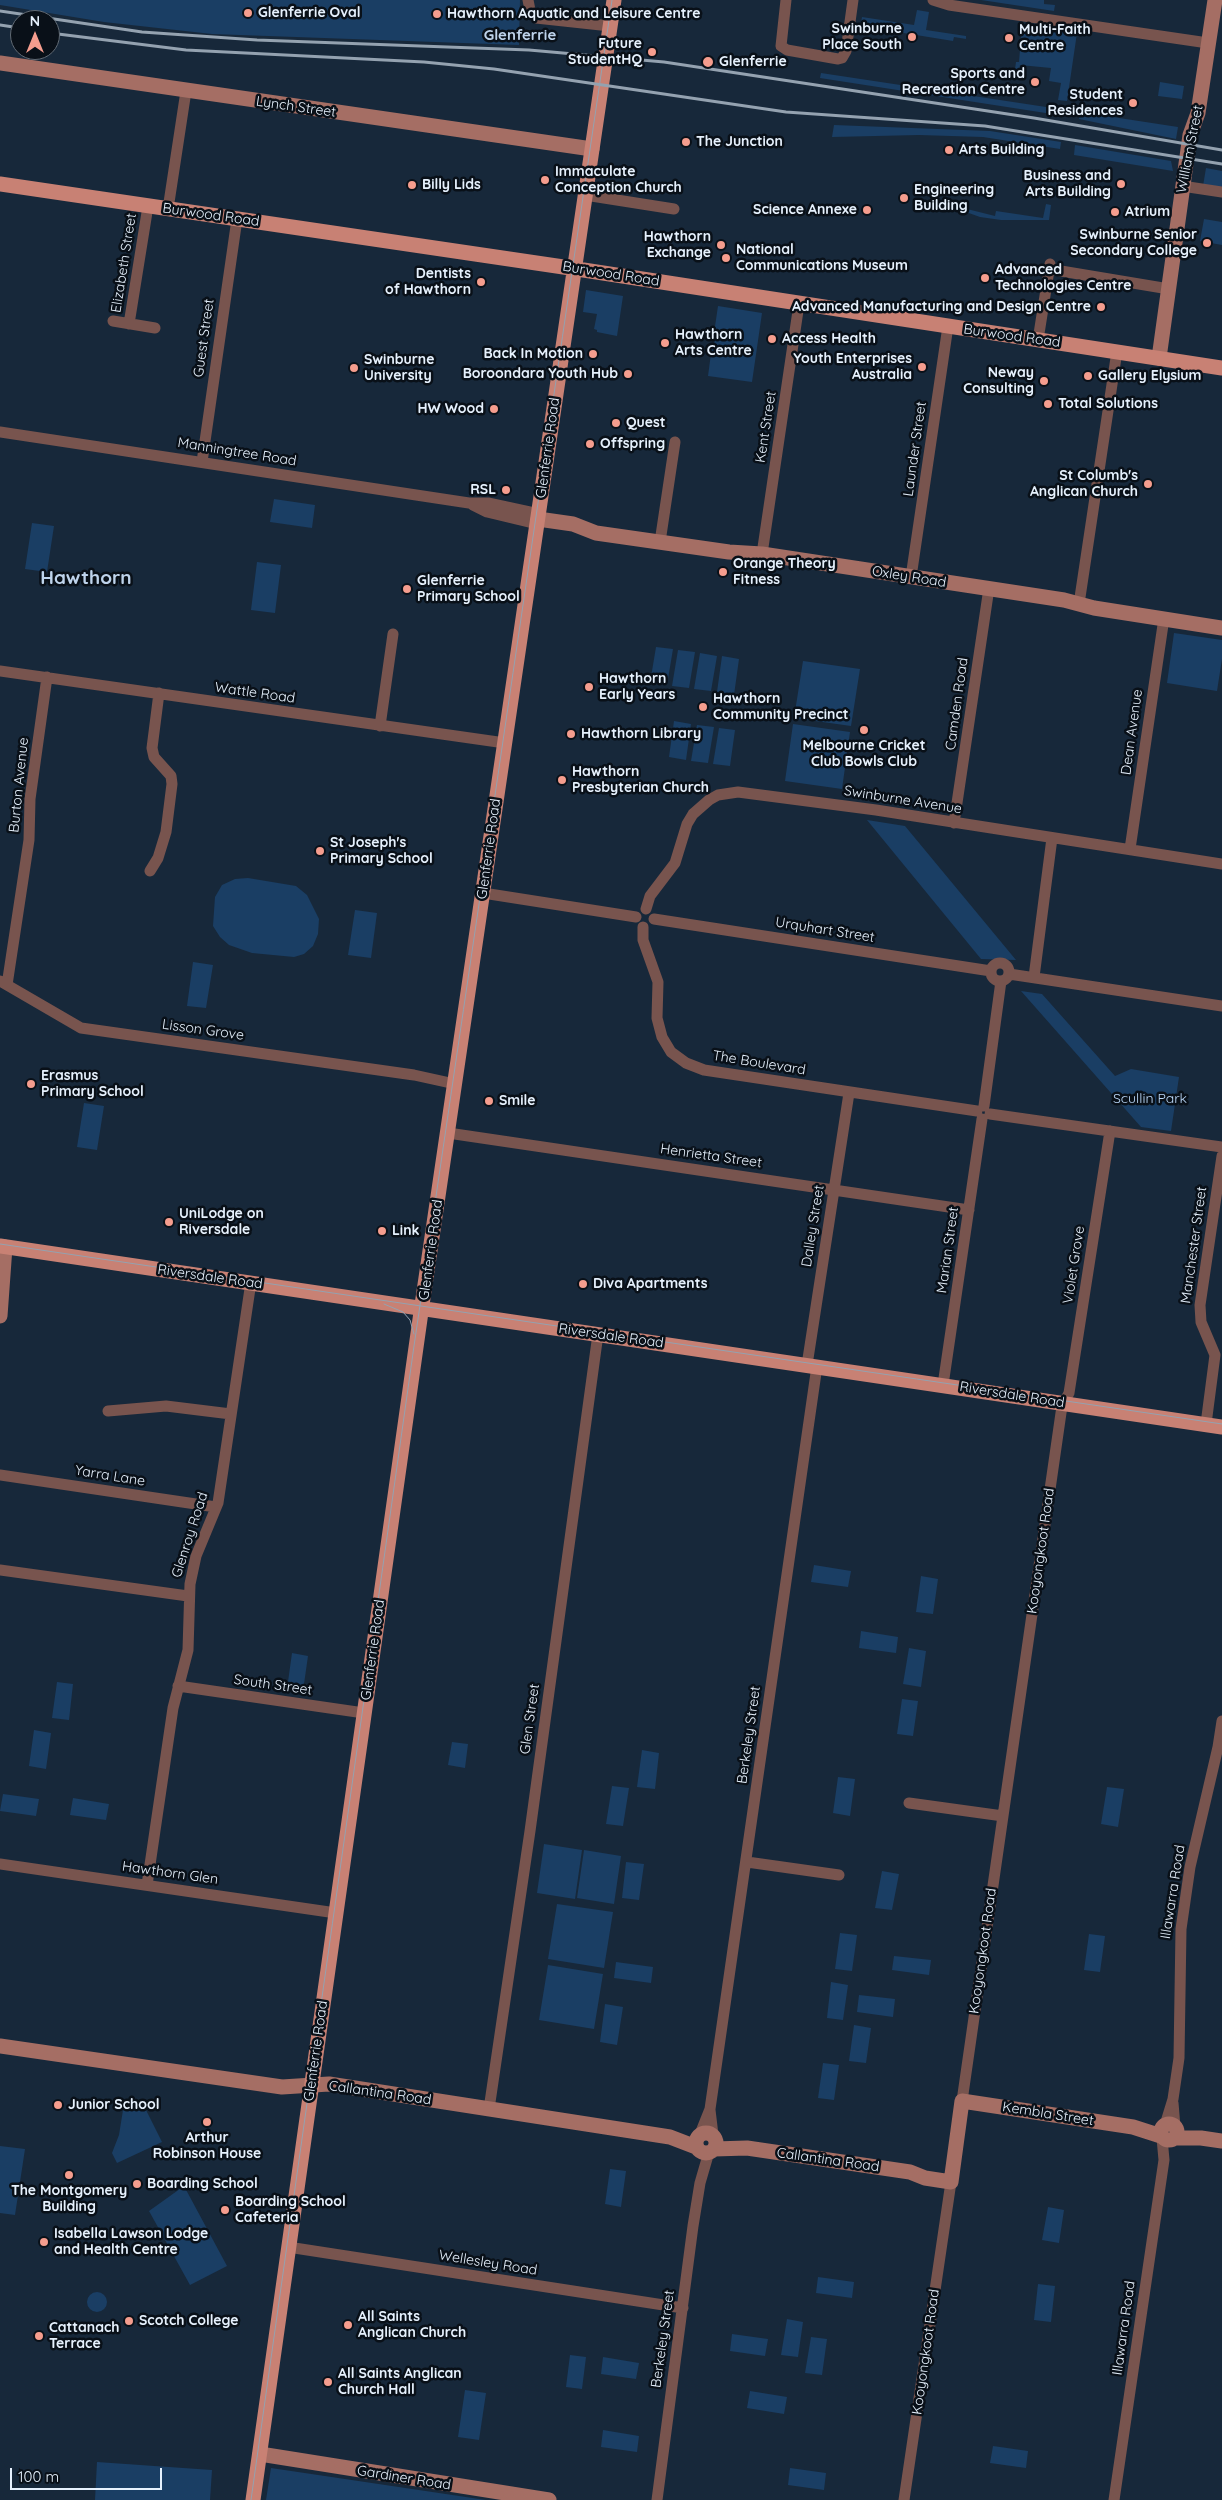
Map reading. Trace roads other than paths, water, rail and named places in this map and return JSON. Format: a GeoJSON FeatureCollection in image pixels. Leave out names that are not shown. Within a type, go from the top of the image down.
{"type":"FeatureCollection","features":[{"type":"Feature","properties":{"kind":"main road","name":"Glenferrie Road"},"geometry":{"type":"LineString","coordinates":[[253,2500],[422,1307],[614,0]]}},
{"type":"Feature","properties":{"kind":"main road","name":"Burwood Road"},"geometry":{"type":"LineString","coordinates":[[0,184],[1222,368]]}},
{"type":"Feature","properties":{"kind":"main road","name":"Riversdale Road"},"geometry":{"type":"LineString","coordinates":[[7,1248],[422,1307],[1222,1427]]}},
{"type":"Feature","properties":{"kind":"street"},"geometry":{"type":"LineString","coordinates":[[528,0],[530,10],[536,18],[610,26]]}},
{"type":"Feature","properties":{"kind":"street"},"geometry":{"type":"LineString","coordinates":[[786,0],[781,46],[787,50],[842,58],[846,51],[853,0]]}},
{"type":"Feature","properties":{"kind":"street"},"geometry":{"type":"LineString","coordinates":[[934,0],[949,5],[1208,43]]}},
{"type":"Feature","properties":{"kind":"street","name":"William Street"},"geometry":{"type":"LineString","coordinates":[[1159,358],[1191,127],[1198,112],[1214,0]]}},
{"type":"Feature","properties":{"kind":"street","name":"Lynch Street"},"geometry":{"type":"LineString","coordinates":[[0,63],[592,150]]}},
{"type":"Feature","properties":{"kind":"street"},"geometry":{"type":"LineString","coordinates":[[168,209],[186,91]]}},
{"type":"Feature","properties":{"kind":"street"},"geometry":{"type":"LineString","coordinates":[[1182,186],[1222,192]]}},
{"type":"Feature","properties":{"kind":"street"},"geometry":{"type":"LineString","coordinates":[[585,195],[674,209]]}},
{"type":"Feature","properties":{"kind":"street","name":"Elizabeth Street"},"geometry":{"type":"LineString","coordinates":[[129,324],[148,206]]}},
{"type":"Feature","properties":{"kind":"street","name":"Guest Street"},"geometry":{"type":"LineString","coordinates":[[202,462],[237,219]]}},
{"type":"Feature","properties":{"kind":"street"},"geometry":{"type":"LineString","coordinates":[[1038,340],[1050,266],[1169,289]]}},
{"type":"Feature","properties":{"kind":"street","name":"Kent Street"},"geometry":{"type":"LineString","coordinates":[[762,554],[799,304]]}},
{"type":"Feature","properties":{"kind":"street","name":"Elizabeth Street"},"geometry":{"type":"LineString","coordinates":[[112,322],[155,328]]}},
{"type":"Feature","properties":{"kind":"street","name":"Launder Street"},"geometry":{"type":"LineString","coordinates":[[912,577],[948,326]]}},
{"type":"Feature","properties":{"kind":"street"},"geometry":{"type":"LineString","coordinates":[[1079,604],[1117,351]]}},
{"type":"Feature","properties":{"kind":"street","name":"Manningtree Road"},"geometry":{"type":"LineString","coordinates":[[0,432],[469,503],[486,512],[537,521]]}},
{"type":"Feature","properties":{"kind":"street"},"geometry":{"type":"LineString","coordinates":[[660,542],[675,442]]}},
{"type":"Feature","properties":{"kind":"street","name":"Oxley Road"},"geometry":{"type":"LineString","coordinates":[[537,521],[573,524],[596,532],[660,542],[729,552],[762,554],[989,588],[1222,628]]}},
{"type":"Feature","properties":{"kind":"street","name":"Camden Road"},"geometry":{"type":"LineString","coordinates":[[954,823],[989,588]]}},
{"type":"Feature","properties":{"kind":"street","name":"Dean Avenue"},"geometry":{"type":"LineString","coordinates":[[1130,849],[1164,618]]}},
{"type":"Feature","properties":{"kind":"street"},"geometry":{"type":"LineString","coordinates":[[380,726],[393,634]]}},
{"type":"Feature","properties":{"kind":"street","name":"Wattle Road"},"geometry":{"type":"LineString","coordinates":[[0,671],[505,744]]}},
{"type":"Feature","properties":{"kind":"street","name":"Burton Avenue"},"geometry":{"type":"LineString","coordinates":[[3,983],[29,840],[30,799],[47,677]]}},
{"type":"Feature","properties":{"kind":"street"},"geometry":{"type":"LineString","coordinates":[[150,871],[158,858],[166,832],[172,784],[171,776],[154,757],[152,748],[158,693]]}},
{"type":"Feature","properties":{"kind":"street","name":"Swinburne Avenue"},"geometry":{"type":"LineString","coordinates":[[646,909],[650,896],[675,863],[690,819],[700,806],[718,795],[738,792],[1222,864]]}},
{"type":"Feature","properties":{"kind":"street"},"geometry":{"type":"LineString","coordinates":[[1034,977],[1052,838]]}},
{"type":"Feature","properties":{"kind":"street"},"geometry":{"type":"LineString","coordinates":[[483,893],[636,917]]}},
{"type":"Feature","properties":{"kind":"street"},"geometry":{"type":"LineString","coordinates":[[646,909],[653,914],[654,919],[652,924],[643,927],[637,922],[636,917],[641,910],[646,909]]}},
{"type":"Feature","properties":{"kind":"street","name":"Urquhart Street"},"geometry":{"type":"LineString","coordinates":[[654,919],[991,971]]}},
{"type":"Feature","properties":{"kind":"street","name":"The Boulevard"},"geometry":{"type":"LineString","coordinates":[[643,927],[643,940],[658,982],[657,1018],[662,1037],[671,1052],[686,1063],[704,1070],[1222,1147]]}},
{"type":"Feature","properties":{"kind":"street"},"geometry":{"type":"LineString","coordinates":[[1005,977],[1006,966],[1001,963],[996,964],[991,971],[995,979],[1034,977],[1222,1006]]}},
{"type":"Feature","properties":{"kind":"street","name":"Marian Street"},"geometry":{"type":"LineString","coordinates":[[943,1385],[1005,977]]}},
{"type":"Feature","properties":{"kind":"street","name":"Lisson Grove"},"geometry":{"type":"LineString","coordinates":[[3,983],[81,1028],[455,1081]]}},
{"type":"Feature","properties":{"kind":"street","name":"Dalley Street"},"geometry":{"type":"LineString","coordinates":[[812,1365],[834,1189],[849,1092]]}},
{"type":"Feature","properties":{"kind":"street","name":"Violet Grove"},"geometry":{"type":"LineString","coordinates":[[1064,1403],[1069,1393],[1110,1131]]}},
{"type":"Feature","properties":{"kind":"street","name":"Henrietta Street"},"geometry":{"type":"LineString","coordinates":[[448,1133],[969,1210]]}},
{"type":"Feature","properties":{"kind":"street","name":"Manchester Street"},"geometry":{"type":"LineString","coordinates":[[1206,1424],[1218,1349],[1201,1322],[1200,1305],[1222,1156]]}},
{"type":"Feature","properties":{"kind":"street"},"geometry":{"type":"LineString","coordinates":[[1,1310],[7,1248]]}},
{"type":"Feature","properties":{"kind":"street","name":"Glenroy Road"},"geometry":{"type":"LineString","coordinates":[[147,1885],[178,1686],[186,1661],[190,1639],[188,1596],[196,1556],[216,1507],[251,1282]]}},
{"type":"Feature","properties":{"kind":"street","name":"Glen Street"},"geometry":{"type":"LineString","coordinates":[[489,2108],[530,1831],[598,1334]]}},
{"type":"Feature","properties":{"kind":"street","name":"Berkeley Street"},"geometry":{"type":"LineString","coordinates":[[657,2500],[710,2108],[747,1862],[812,1365]]}},
{"type":"Feature","properties":{"kind":"street","name":"Kooyongkoot Road"},"geometry":{"type":"LineString","coordinates":[[904,2500],[1064,1403]]}},
{"type":"Feature","properties":{"kind":"street"},"geometry":{"type":"LineString","coordinates":[[108,1411],[166,1406],[231,1414]]}},
{"type":"Feature","properties":{"kind":"street","name":"Yarra Lane"},"geometry":{"type":"LineString","coordinates":[[0,1475],[216,1507]]}},
{"type":"Feature","properties":{"kind":"street"},"geometry":{"type":"LineString","coordinates":[[0,1570],[188,1596]]}},
{"type":"Feature","properties":{"kind":"street","name":"South Street"},"geometry":{"type":"LineString","coordinates":[[178,1686],[364,1713]]}},
{"type":"Feature","properties":{"kind":"street","name":"Illawarra Road"},"geometry":{"type":"LineString","coordinates":[[1114,2500],[1179,2058],[1181,1929],[1190,1867],[1220,1747],[1222,1721]]}},
{"type":"Feature","properties":{"kind":"street"},"geometry":{"type":"LineString","coordinates":[[909,1803],[1003,1816]]}},
{"type":"Feature","properties":{"kind":"street"},"geometry":{"type":"LineString","coordinates":[[747,1862],[839,1875]]}},
{"type":"Feature","properties":{"kind":"street","name":"Hawthorn Glen"},"geometry":{"type":"LineString","coordinates":[[0,1864],[336,1913]]}},
{"type":"Feature","properties":{"kind":"street","name":"Callantina Road"},"geometry":{"type":"LineString","coordinates":[[0,2046],[282,2086],[328,2084],[706,2143],[910,2172],[925,2178],[951,2178]]}},
{"type":"Feature","properties":{"kind":"street","name":"Kembla Street"},"geometry":{"type":"LineString","coordinates":[[962,2101],[1222,2141]]}},
{"type":"Feature","properties":{"kind":"street","name":"Wellesley Road"},"geometry":{"type":"LineString","coordinates":[[288,2247],[683,2308]]}},
{"type":"Feature","properties":{"kind":"street","name":"Gardiner Road"},"geometry":{"type":"LineString","coordinates":[[260,2454],[549,2500]]}},
{"type":"Feature","properties":{"kind":"tram line"},"geometry":{"type":"LineString","coordinates":[[251,2500],[414,1346],[612,0]]}},
{"type":"Feature","properties":{"kind":"tram line"},"geometry":{"type":"LineString","coordinates":[[0,1244],[1222,1424]]}},
{"type":"Feature","properties":{"kind":"tram line"},"geometry":{"type":"LineString","coordinates":[[384,1304],[403,1312],[410,1320],[414,1334]]}},
{"type":"Feature","properties":{"kind":"railway"},"geometry":{"type":"LineString","coordinates":[[0,11],[142,32],[257,40],[529,50],[664,62],[1034,118],[1222,150]]}},
{"type":"Feature","properties":{"kind":"railway"},"geometry":{"type":"LineString","coordinates":[[0,25],[10,26]]}},
{"type":"Feature","properties":{"kind":"railway"},"geometry":{"type":"LineString","coordinates":[[60,34],[186,50],[424,62],[494,69],[786,112],[985,126],[1222,164]]}},
{"type":"Feature","properties":{"kind":"place","name":"Glenferrie Oval"},"geometry":{"type":"Point","coordinates":[248,13]}},
{"type":"Feature","properties":{"kind":"place","name":"Hawthorn Aquatic and Leisure Centre"},"geometry":{"type":"Point","coordinates":[437,14]}},
{"type":"Feature","properties":{"kind":"place","name":"Swinburne Place South"},"geometry":{"type":"Point","coordinates":[912,37]}},
{"type":"Feature","properties":{"kind":"place","name":"Multi-Faith Centre"},"geometry":{"type":"Point","coordinates":[1009,38]}},
{"type":"Feature","properties":{"kind":"place","name":"Future StudentHQ"},"geometry":{"type":"Point","coordinates":[652,52]}},
{"type":"Feature","properties":{"kind":"place","name":"Glenferrie"},"geometry":{"type":"Point","coordinates":[708,62]}},
{"type":"Feature","properties":{"kind":"place","name":"Sports and Recreation Centre"},"geometry":{"type":"Point","coordinates":[1035,82]}},
{"type":"Feature","properties":{"kind":"place","name":"Student Residences"},"geometry":{"type":"Point","coordinates":[1133,103]}},
{"type":"Feature","properties":{"kind":"place","name":"The Junction"},"geometry":{"type":"Point","coordinates":[686,142]}},
{"type":"Feature","properties":{"kind":"place","name":"Arts Building"},"geometry":{"type":"Point","coordinates":[949,150]}},
{"type":"Feature","properties":{"kind":"place","name":"Immaculate Conception Church"},"geometry":{"type":"Point","coordinates":[545,180]}},
{"type":"Feature","properties":{"kind":"place","name":"Business and Arts Building"},"geometry":{"type":"Point","coordinates":[1121,184]}},
{"type":"Feature","properties":{"kind":"place","name":"Billy Lids"},"geometry":{"type":"Point","coordinates":[412,185]}},
{"type":"Feature","properties":{"kind":"place","name":"Engineering Building"},"geometry":{"type":"Point","coordinates":[904,198]}},
{"type":"Feature","properties":{"kind":"place","name":"Science Annexe"},"geometry":{"type":"Point","coordinates":[867,210]}},
{"type":"Feature","properties":{"kind":"place","name":"Atrium"},"geometry":{"type":"Point","coordinates":[1115,212]}},
{"type":"Feature","properties":{"kind":"place","name":"Swinburne Senior Secondary College"},"geometry":{"type":"Point","coordinates":[1207,243]}},
{"type":"Feature","properties":{"kind":"place","name":"Hawthorn Exchange"},"geometry":{"type":"Point","coordinates":[721,245]}},
{"type":"Feature","properties":{"kind":"place","name":"National Communications Museum"},"geometry":{"type":"Point","coordinates":[726,258]}},
{"type":"Feature","properties":{"kind":"place","name":"Advanced Technologies Centre"},"geometry":{"type":"Point","coordinates":[985,278]}},
{"type":"Feature","properties":{"kind":"place","name":"Dentists of Hawthorn"},"geometry":{"type":"Point","coordinates":[481,282]}},
{"type":"Feature","properties":{"kind":"place","name":"Advanced Manufacturing and Design Centre"},"geometry":{"type":"Point","coordinates":[1101,307]}},
{"type":"Feature","properties":{"kind":"place","name":"Access Health"},"geometry":{"type":"Point","coordinates":[772,339]}},
{"type":"Feature","properties":{"kind":"place","name":"Hawthorn Arts Centre"},"geometry":{"type":"Point","coordinates":[665,343]}},
{"type":"Feature","properties":{"kind":"place","name":"Back In Motion"},"geometry":{"type":"Point","coordinates":[593,354]}},
{"type":"Feature","properties":{"kind":"place","name":"Youth Enterprises Australia"},"geometry":{"type":"Point","coordinates":[922,367]}},
{"type":"Feature","properties":{"kind":"place","name":"Swinburne University"},"geometry":{"type":"Point","coordinates":[354,368]}},
{"type":"Feature","properties":{"kind":"place","name":"Boroondara Youth Hub"},"geometry":{"type":"Point","coordinates":[628,374]}},
{"type":"Feature","properties":{"kind":"place","name":"Gallery Elysium"},"geometry":{"type":"Point","coordinates":[1088,376]}},
{"type":"Feature","properties":{"kind":"place","name":"Neway Consulting"},"geometry":{"type":"Point","coordinates":[1044,381]}},
{"type":"Feature","properties":{"kind":"place","name":"Total Solutions"},"geometry":{"type":"Point","coordinates":[1048,404]}},
{"type":"Feature","properties":{"kind":"place","name":"HW Wood"},"geometry":{"type":"Point","coordinates":[494,409]}},
{"type":"Feature","properties":{"kind":"place","name":"Quest"},"geometry":{"type":"Point","coordinates":[616,423]}},
{"type":"Feature","properties":{"kind":"place","name":"Offspring"},"geometry":{"type":"Point","coordinates":[590,444]}},
{"type":"Feature","properties":{"kind":"place","name":"St Columb's Anglican Church"},"geometry":{"type":"Point","coordinates":[1148,484]}},
{"type":"Feature","properties":{"kind":"place","name":"RSL"},"geometry":{"type":"Point","coordinates":[506,490]}},
{"type":"Feature","properties":{"kind":"place","name":"Orange Theory Fitness"},"geometry":{"type":"Point","coordinates":[723,572]}},
{"type":"Feature","properties":{"kind":"place","name":"Glenferrie Primary School"},"geometry":{"type":"Point","coordinates":[407,589]}},
{"type":"Feature","properties":{"kind":"place","name":"Hawthorn Early Years"},"geometry":{"type":"Point","coordinates":[589,687]}},
{"type":"Feature","properties":{"kind":"place","name":"Hawthorn Community Precinct"},"geometry":{"type":"Point","coordinates":[703,707]}},
{"type":"Feature","properties":{"kind":"place","name":"Melbourne Cricket Club Bowls Club"},"geometry":{"type":"Point","coordinates":[864,730]}},
{"type":"Feature","properties":{"kind":"place","name":"Hawthorn Library"},"geometry":{"type":"Point","coordinates":[571,734]}},
{"type":"Feature","properties":{"kind":"place","name":"Hawthorn Presbyterian Church"},"geometry":{"type":"Point","coordinates":[562,780]}},
{"type":"Feature","properties":{"kind":"place","name":"St Joseph's Primary School"},"geometry":{"type":"Point","coordinates":[320,851]}},
{"type":"Feature","properties":{"kind":"place","name":"Erasmus Primary School"},"geometry":{"type":"Point","coordinates":[31,1084]}},
{"type":"Feature","properties":{"kind":"place","name":"Smile"},"geometry":{"type":"Point","coordinates":[489,1101]}},
{"type":"Feature","properties":{"kind":"place","name":"UniLodge on Riversdale"},"geometry":{"type":"Point","coordinates":[169,1222]}},
{"type":"Feature","properties":{"kind":"place","name":"Link"},"geometry":{"type":"Point","coordinates":[382,1231]}},
{"type":"Feature","properties":{"kind":"place","name":"Diva Apartments"},"geometry":{"type":"Point","coordinates":[583,1284]}},
{"type":"Feature","properties":{"kind":"place","name":"Junior School"},"geometry":{"type":"Point","coordinates":[58,2105]}},
{"type":"Feature","properties":{"kind":"place","name":"Arthur Robinson House"},"geometry":{"type":"Point","coordinates":[207,2122]}},
{"type":"Feature","properties":{"kind":"place","name":"The Montgomery Building"},"geometry":{"type":"Point","coordinates":[69,2175]}},
{"type":"Feature","properties":{"kind":"place","name":"Boarding School"},"geometry":{"type":"Point","coordinates":[137,2184]}},
{"type":"Feature","properties":{"kind":"place","name":"Boarding School Cafeteria"},"geometry":{"type":"Point","coordinates":[225,2210]}},
{"type":"Feature","properties":{"kind":"place","name":"Isabella Lawson Lodge and Health Centre"},"geometry":{"type":"Point","coordinates":[44,2242]}},
{"type":"Feature","properties":{"kind":"place","name":"Scotch College"},"geometry":{"type":"Point","coordinates":[129,2321]}},
{"type":"Feature","properties":{"kind":"place","name":"All Saints Anglican Church"},"geometry":{"type":"Point","coordinates":[348,2325]}},
{"type":"Feature","properties":{"kind":"place","name":"Cattanach Terrace"},"geometry":{"type":"Point","coordinates":[39,2336]}},
{"type":"Feature","properties":{"kind":"place","name":"All Saints Anglican Church Hall"},"geometry":{"type":"Point","coordinates":[328,2382]}},
{"type":"Feature","properties":{"kind":"district","name":"Glenferrie"},"geometry":{"type":"Point","coordinates":[520,35]}},
{"type":"Feature","properties":{"kind":"district","name":"Hawthorn"},"geometry":{"type":"Point","coordinates":[86,578]}},
{"type":"Feature","properties":{"kind":"park label","name":"Scullin Park"},"geometry":{"type":"Point","coordinates":[1150,1099]}}]}
